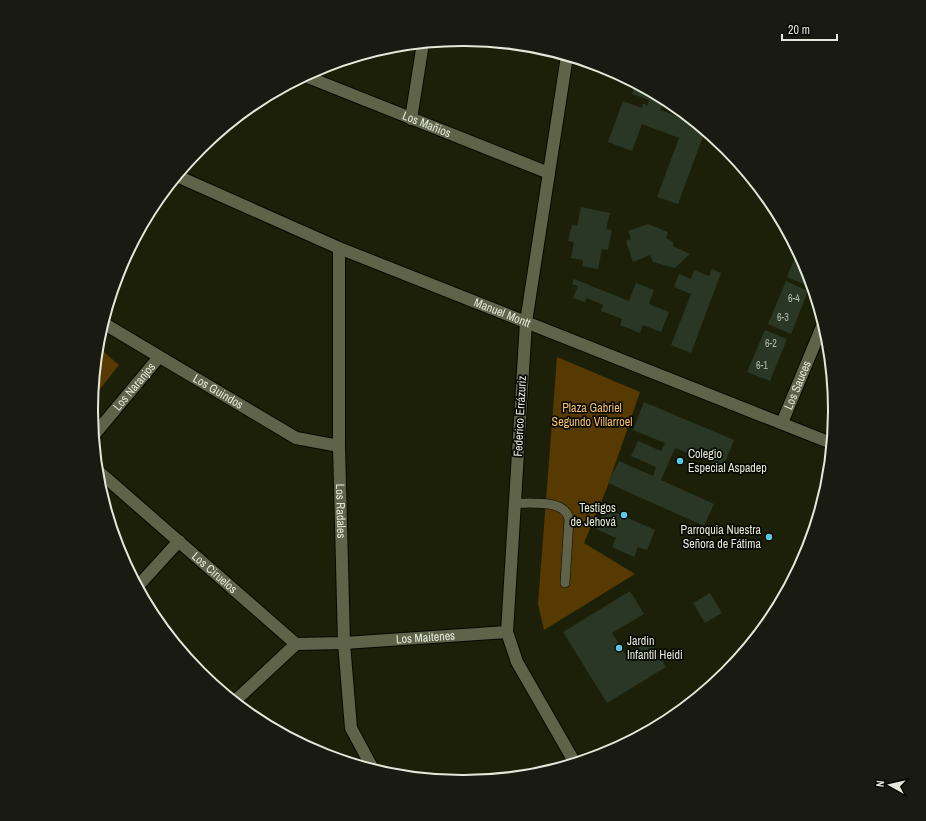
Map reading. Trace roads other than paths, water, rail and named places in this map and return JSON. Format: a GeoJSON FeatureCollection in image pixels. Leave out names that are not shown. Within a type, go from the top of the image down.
{"type":"FeatureCollection","features":[{"type":"Feature","properties":{"kind":"street"},"geometry":{"type":"LineString","coordinates":[[411,119],[422,48]]}},
{"type":"Feature","properties":{"kind":"street","name":"Federico Errázuriz"},"geometry":{"type":"LineString","coordinates":[[566,61],[526,322],[507,632],[517,662],[572,758]]}},
{"type":"Feature","properties":{"kind":"street","name":"Los Mañios"},"geometry":{"type":"LineString","coordinates":[[313,79],[549,173]]}},
{"type":"Feature","properties":{"kind":"street","name":"Manuel Montt"},"geometry":{"type":"LineString","coordinates":[[182,178],[339,248],[826,441]]}},
{"type":"Feature","properties":{"kind":"street","name":"Los Radales"},"geometry":{"type":"LineString","coordinates":[[339,248],[339,446],[344,643],[351,728],[370,763]]}},
{"type":"Feature","properties":{"kind":"street","name":"Los Guindos"},"geometry":{"type":"LineString","coordinates":[[109,326],[296,438],[339,446]]}},
{"type":"Feature","properties":{"kind":"street","name":"Los Sauces"},"geometry":{"type":"LineString","coordinates":[[782,423],[819,334]]}},
{"type":"Feature","properties":{"kind":"street","name":"Los Naranjos"},"geometry":{"type":"LineString","coordinates":[[99,429],[159,357]]}},
{"type":"Feature","properties":{"kind":"street","name":"Los Ciruelos"},"geometry":{"type":"LineString","coordinates":[[105,477],[296,644]]}},
{"type":"Feature","properties":{"kind":"street"},"geometry":{"type":"LineString","coordinates":[[141,582],[179,541]]}},
{"type":"Feature","properties":{"kind":"street","name":"Los Maitenes"},"geometry":{"type":"LineString","coordinates":[[344,643],[507,632]]}},
{"type":"Feature","properties":{"kind":"street"},"geometry":{"type":"LineString","coordinates":[[238,698],[296,644],[344,643]]}},
{"type":"Feature","properties":{"kind":"lane"},"geometry":{"type":"LineString","coordinates":[[515,503],[558,505],[565,510],[569,519],[565,583]]}},
{"type":"Feature","properties":{"kind":"place","name":"Colegio Especial Aspadep"},"geometry":{"type":"Point","coordinates":[680,461]}},
{"type":"Feature","properties":{"kind":"place","name":"Testigos de Jehová"},"geometry":{"type":"Point","coordinates":[624,515]}},
{"type":"Feature","properties":{"kind":"place","name":"Parroquia Nuestra Señora de Fátima"},"geometry":{"type":"Point","coordinates":[769,537]}},
{"type":"Feature","properties":{"kind":"place","name":"Jardin Infantil Heidi"},"geometry":{"type":"Point","coordinates":[619,648]}},
{"type":"Feature","properties":{"kind":"park label","name":"Plaza Gabriel Segundo Villarroel"},"geometry":{"type":"Point","coordinates":[592,415]}}]}
